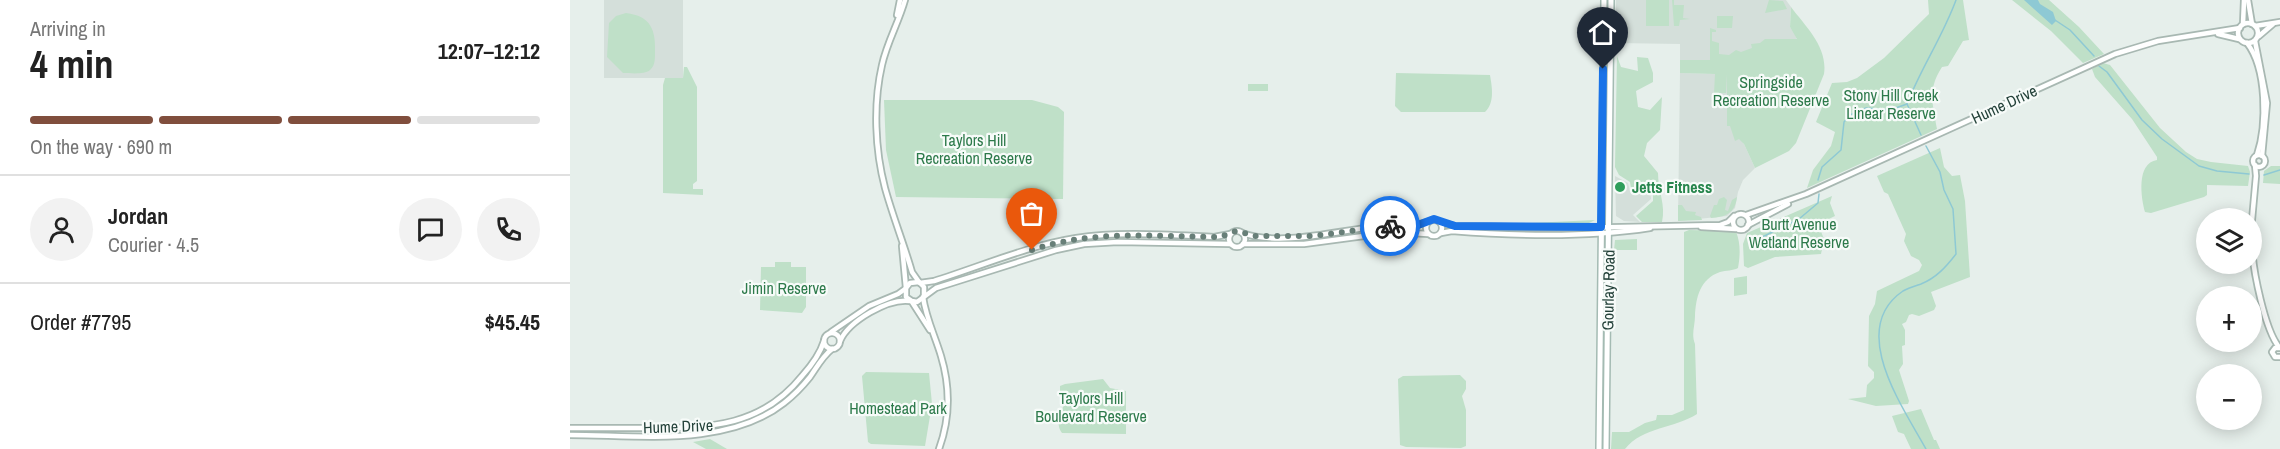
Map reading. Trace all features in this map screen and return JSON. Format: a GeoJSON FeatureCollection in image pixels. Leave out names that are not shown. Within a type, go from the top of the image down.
{"type":"FeatureCollection","features":[{"type":"Feature","properties":{"kind":"main road","name":"Gourlay Road"},"geometry":{"type":"LineString","coordinates":[[1604,0],[1606,449]]}},
{"type":"Feature","properties":{"kind":"main road","name":"Gourlay Road"},"geometry":{"type":"LineString","coordinates":[[1599,449],[1601,234],[1606,229],[1611,0]]}},
{"type":"Feature","properties":{"kind":"main road"},"geometry":{"type":"LineString","coordinates":[[1600,400],[1607,400]]}},
{"type":"Feature","properties":{"kind":"street"},"geometry":{"type":"LineString","coordinates":[[903,0],[882,67],[877,122],[882,174],[912,272],[925,290],[926,313],[944,369],[946,418],[939,449]]}},
{"type":"Feature","properties":{"kind":"street"},"geometry":{"type":"LineString","coordinates":[[2246,0],[2256,38],[2267,103],[2260,155],[2253,160],[2258,166]]}},
{"type":"Feature","properties":{"kind":"street"},"geometry":{"type":"LineString","coordinates":[[2246,0],[2238,34],[2253,52],[2263,93],[2260,155],[2265,162],[2258,166],[2253,208]]}},
{"type":"Feature","properties":{"kind":"street"},"geometry":{"type":"LineString","coordinates":[[2241,26],[2278,22]]}},
{"type":"Feature","properties":{"kind":"street"},"geometry":{"type":"LineString","coordinates":[[2247,43],[2278,22]]}},
{"type":"Feature","properties":{"kind":"street","name":"Hume Drive"},"geometry":{"type":"LineString","coordinates":[[1748,225],[1806,194],[2115,54],[2158,41],[2210,34],[2241,26]]}},
{"type":"Feature","properties":{"kind":"street","name":"Hume Drive"},"geometry":{"type":"LineString","coordinates":[[2210,34],[2229,35],[2241,39]]}},
{"type":"Feature","properties":{"kind":"street","name":"Hume Drive"},"geometry":{"type":"LineString","coordinates":[[1746,215],[1806,194]]}},
{"type":"Feature","properties":{"kind":"street"},"geometry":{"type":"LineString","coordinates":[[1601,234],[1452,231],[1434,236],[1394,232],[1304,244],[1244,244],[1237,247],[1230,244],[1118,242],[1084,244],[1056,250],[936,288],[917,302],[900,300],[882,306],[847,330],[837,347],[832,349],[827,347],[824,341],[825,337],[869,306],[898,294],[910,283],[934,282],[1053,243],[1077,238],[1097,236],[1220,237],[1236,231],[1256,236],[1313,236],[1381,226],[1418,225],[1434,219],[1455,226],[1606,229],[1736,229],[1742,230],[1748,225],[1749,220],[1746,215],[1740,214],[1720,225],[1606,229]]}},
{"type":"Feature","properties":{"kind":"street"},"geometry":{"type":"LineString","coordinates":[[1734,216],[1732,223],[1736,229]]}},
{"type":"Feature","properties":{"kind":"street"},"geometry":{"type":"LineString","coordinates":[[1427,222],[1428,234]]}},
{"type":"Feature","properties":{"kind":"street"},"geometry":{"type":"LineString","coordinates":[[1440,222],[1441,233]]}},
{"type":"Feature","properties":{"kind":"street"},"geometry":{"type":"LineString","coordinates":[[1242,233],[1245,239],[1244,244]]}},
{"type":"Feature","properties":{"kind":"street"},"geometry":{"type":"LineString","coordinates":[[900,234],[906,297],[911,301],[935,341]]}},
{"type":"Feature","properties":{"kind":"street"},"geometry":{"type":"LineString","coordinates":[[1230,234],[1228,239],[1230,244]]}},
{"type":"Feature","properties":{"kind":"street"},"geometry":{"type":"LineString","coordinates":[[2255,274],[2272,334],[2280,348],[2272,350]]}},
{"type":"Feature","properties":{"kind":"street"},"geometry":{"type":"LineString","coordinates":[[831,333],[837,335],[840,341]]}},
{"type":"Feature","properties":{"kind":"street"},"geometry":{"type":"LineString","coordinates":[[2272,334],[2272,354],[2278,357],[2280,365]]}},
{"type":"Feature","properties":{"kind":"street","name":"Hume Drive"},"geometry":{"type":"LineString","coordinates":[[570,428],[693,428],[735,422],[777,400],[796,384],[809,368],[824,341]]}},
{"type":"Feature","properties":{"kind":"street","name":"Hume Drive"},"geometry":{"type":"LineString","coordinates":[[570,435],[689,435],[737,428],[765,416],[788,400],[803,386],[823,357],[832,349]]}},
{"type":"Feature","properties":{"kind":"shaded area"},"geometry":{"type":"Polygon","coordinates":[[[604,0],[683,0],[683,78],[604,78],[604,0]]]}},
{"type":"Feature","properties":{"kind":"shaded area"},"geometry":{"type":"Polygon","coordinates":[[[1616,0],[1786,0],[1791,7],[1790,27],[1798,38],[1740,61],[1680,60],[1680,44],[1616,43],[1616,0]]]}},
{"type":"Feature","properties":{"kind":"shaded area"},"geometry":{"type":"Polygon","coordinates":[[[1680,73],[1728,74],[1730,125],[1744,144],[1755,168],[1743,180],[1735,208],[1727,216],[1678,221],[1680,73]]]}},
{"type":"Feature","properties":{"kind":"shaded area"},"geometry":{"type":"Polygon","coordinates":[[[1615,176],[1628,183],[1630,191],[1650,187],[1651,199],[1633,215],[1640,222],[1624,221],[1616,216],[1615,176]]]}},
{"type":"Feature","properties":{"kind":"green space"},"geometry":{"type":"Polygon","coordinates":[[[1646,0],[1669,0],[1669,26],[1646,26],[1646,0]]]}},
{"type":"Feature","properties":{"kind":"green space"},"geometry":{"type":"Polygon","coordinates":[[[1672,0],[1674,0],[1674,5],[1684,5],[1683,18],[1690,19],[1680,20],[1679,26],[1674,26],[1672,0]]]}},
{"type":"Feature","properties":{"kind":"green space"},"geometry":{"type":"Polygon","coordinates":[[[1769,0],[1783,1],[1787,9],[1765,13],[1769,0]]]}},
{"type":"Feature","properties":{"kind":"green space","name":"Stony Hill Creek Linear Reserve"},"geometry":{"type":"Polygon","coordinates":[[[1928,0],[1963,0],[1969,40],[1963,41],[1948,66],[1942,67],[1934,83],[1932,97],[1937,129],[1807,188],[1813,170],[1831,146],[1835,132],[1816,122],[1832,83],[1847,82],[1857,78],[1884,58],[1929,14],[1928,0]]]}},
{"type":"Feature","properties":{"kind":"green space"},"geometry":{"type":"Polygon","coordinates":[[[2012,0],[2049,0],[2104,54],[2083,63],[2051,31],[2012,0]]]}},
{"type":"Feature","properties":{"kind":"green space","name":"Springside Recreation Reserve"},"geometry":{"type":"Polygon","coordinates":[[[1791,7],[1819,46],[1823,55],[1824,74],[1796,143],[1789,151],[1755,168],[1744,144],[1739,139],[1735,141],[1730,126],[1727,126],[1727,74],[1726,93],[1714,93],[1715,74],[1680,73],[1680,60],[1710,60],[1710,28],[1716,30],[1712,32],[1712,41],[1719,43],[1719,54],[1729,55],[1736,50],[1741,52],[1752,48],[1751,44],[1760,43],[1765,39],[1797,39],[1790,27],[1791,7]]]}},
{"type":"Feature","properties":{"kind":"green space"},"geometry":{"type":"Polygon","coordinates":[[[626,13],[641,17],[653,31],[655,60],[650,70],[644,73],[623,73],[607,57],[609,23],[616,16],[626,13]]]}},
{"type":"Feature","properties":{"kind":"green space"},"geometry":{"type":"Polygon","coordinates":[[[1717,16],[1733,16],[1732,28],[1717,28],[1717,16]]]}},
{"type":"Feature","properties":{"kind":"green space"},"geometry":{"type":"Polygon","coordinates":[[[1617,56],[1621,67],[1638,71],[1637,57],[1648,58],[1653,73],[1653,82],[1636,91],[1638,107],[1650,110],[1662,97],[1660,130],[1647,143],[1644,156],[1658,173],[1663,210],[1662,222],[1642,222],[1636,216],[1653,201],[1653,186],[1643,185],[1631,188],[1630,182],[1619,175],[1615,167],[1617,56]]]}},
{"type":"Feature","properties":{"kind":"green space"},"geometry":{"type":"Polygon","coordinates":[[[2103,63],[2110,65],[2160,128],[2186,152],[2197,159],[2248,166],[2250,172],[2248,186],[2207,185],[2207,195],[2204,197],[2151,213],[2145,212],[2142,198],[2143,174],[2146,167],[2157,160],[2157,157],[2132,119],[2095,77],[2092,69],[2103,63]]]}},
{"type":"Feature","properties":{"kind":"green space"},"geometry":{"type":"Polygon","coordinates":[[[684,67],[687,67],[697,87],[697,181],[693,184],[693,189],[703,189],[703,195],[663,193],[663,85],[665,78],[683,78],[684,67]]]}},
{"type":"Feature","properties":{"kind":"green space"},"geometry":{"type":"Polygon","coordinates":[[[1396,73],[1490,75],[1492,95],[1490,104],[1485,112],[1401,112],[1395,106],[1396,73]]]}},
{"type":"Feature","properties":{"kind":"green space"},"geometry":{"type":"Polygon","coordinates":[[[1248,84],[1268,84],[1268,91],[1248,91],[1248,84]]]}},
{"type":"Feature","properties":{"kind":"green space","name":"Taylors Hill Recreation Reserve"},"geometry":{"type":"Polygon","coordinates":[[[884,100],[1032,100],[1058,107],[1064,112],[1063,199],[896,197],[886,150],[884,100]]]}},
{"type":"Feature","properties":{"kind":"green space"},"geometry":{"type":"Polygon","coordinates":[[[1940,148],[1944,167],[1952,176],[1960,175],[1965,201],[1970,277],[1931,292],[1936,306],[1934,310],[1919,316],[1909,315],[1906,322],[1902,324],[1905,330],[1905,345],[1902,346],[1903,364],[1899,370],[1908,404],[1876,406],[1848,399],[1866,397],[1867,385],[1874,378],[1874,372],[1868,366],[1869,316],[1875,304],[1877,291],[1919,271],[1922,265],[1919,260],[1911,256],[1904,241],[1906,234],[1877,176],[1940,148]]]}},
{"type":"Feature","properties":{"kind":"green space"},"geometry":{"type":"Polygon","coordinates":[[[2271,166],[2280,166],[2280,184],[2263,183],[2264,171],[2271,166]]]}},
{"type":"Feature","properties":{"kind":"green space","name":"Burtt Avenue Wetland Reserve"},"geometry":{"type":"Polygon","coordinates":[[[1832,196],[1830,203],[1835,216],[1818,224],[1824,239],[1821,254],[1775,257],[1748,268],[1744,266],[1743,244],[1747,233],[1832,196]]]}},
{"type":"Feature","properties":{"kind":"green space"},"geometry":{"type":"Polygon","coordinates":[[[1724,197],[1727,200],[1725,210],[1728,211],[1732,200],[1737,197],[1734,207],[1721,217],[1711,218],[1714,205],[1717,205],[1719,199],[1724,197]]]}},
{"type":"Feature","properties":{"kind":"green space"},"geometry":{"type":"Polygon","coordinates":[[[1678,205],[1682,205],[1686,211],[1696,212],[1695,215],[1701,217],[1702,220],[1678,221],[1678,205]]]}},
{"type":"Feature","properties":{"kind":"green space"},"geometry":{"type":"Polygon","coordinates":[[[1595,220],[1587,224],[1572,224],[1551,231],[1532,230],[1531,223],[1595,220]]]}},
{"type":"Feature","properties":{"kind":"green space"},"geometry":{"type":"Polygon","coordinates":[[[1689,230],[1736,232],[1740,250],[1738,268],[1713,275],[1704,284],[1698,296],[1693,333],[1697,414],[1640,436],[1625,449],[1611,449],[1612,432],[1629,432],[1656,420],[1657,415],[1672,415],[1684,410],[1684,232],[1689,230]]]}},
{"type":"Feature","properties":{"kind":"green space"},"geometry":{"type":"Polygon","coordinates":[[[1637,239],[1637,250],[1614,250],[1615,240],[1637,239]]]}},
{"type":"Feature","properties":{"kind":"green space","name":"Jimin Reserve"},"geometry":{"type":"Polygon","coordinates":[[[775,262],[791,262],[791,267],[806,267],[806,307],[802,313],[760,310],[761,267],[775,267],[775,262]]]}},
{"type":"Feature","properties":{"kind":"green space"},"geometry":{"type":"Polygon","coordinates":[[[1747,276],[1747,294],[1734,296],[1734,278],[1747,276]]]}},
{"type":"Feature","properties":{"kind":"green space","name":"Homestead Park"},"geometry":{"type":"Polygon","coordinates":[[[866,372],[929,373],[932,404],[925,446],[868,442],[862,376],[866,372]]]}},
{"type":"Feature","properties":{"kind":"green space"},"geometry":{"type":"Polygon","coordinates":[[[1460,375],[1466,381],[1466,389],[1462,396],[1466,410],[1466,446],[1461,448],[1400,445],[1398,379],[1403,376],[1460,375]]]}},
{"type":"Feature","properties":{"kind":"green space","name":"Taylors Hill Boulevard Reserve"},"geometry":{"type":"Polygon","coordinates":[[[1103,379],[1110,388],[1126,391],[1126,434],[1062,433],[1059,422],[1064,404],[1060,386],[1103,379]]]}},
{"type":"Feature","properties":{"kind":"green space"},"geometry":{"type":"Polygon","coordinates":[[[1921,409],[1940,449],[1911,449],[1904,434],[1898,432],[1892,416],[1921,409]]]}},
{"type":"Feature","properties":{"kind":"green space"},"geometry":{"type":"Polygon","coordinates":[[[710,439],[727,449],[706,449],[693,442],[710,439]]]}},
{"type":"Feature","properties":{"kind":"water"},"geometry":{"type":"Polygon","coordinates":[[[2024,0],[2038,0],[2040,4],[2053,12],[2056,21],[2052,25],[2024,0]]]}},
{"type":"Feature","properties":{"kind":"waterway"},"geometry":{"type":"LineString","coordinates":[[1921,135],[1907,104],[1956,0]]}},
{"type":"Feature","properties":{"kind":"waterway"},"geometry":{"type":"LineString","coordinates":[[2055,20],[2070,30],[2094,56]]}},
{"type":"Feature","properties":{"kind":"waterway"},"geometry":{"type":"LineString","coordinates":[[2099,66],[2107,72],[2142,120],[2162,139],[2199,166],[2217,171],[2249,174]]}},
{"type":"Feature","properties":{"kind":"waterway"},"geometry":{"type":"LineString","coordinates":[[1818,180],[1822,167],[1841,150],[1844,122],[1850,115],[1866,108],[1890,110],[1907,104]]}},
{"type":"Feature","properties":{"kind":"waterway"},"geometry":{"type":"LineString","coordinates":[[1926,146],[1940,172],[1944,190],[1953,209],[1956,254],[1944,268],[1926,282],[1903,291],[1887,307],[1880,326],[1880,347],[1885,368],[1894,391],[1926,449]]}},
{"type":"Feature","properties":{"kind":"waterway"},"geometry":{"type":"LineString","coordinates":[[2264,175],[2280,170]]}},
{"type":"Feature","properties":{"kind":"waterway"},"geometry":{"type":"LineString","coordinates":[[1752,242],[1799,219],[1818,203],[1819,194]]}},
{"type":"Feature","properties":{"kind":"way so far"},"geometry":{"type":"LineString","coordinates":[[1032,250],[1064,240],[1097,236],[1220,237],[1233,231],[1239,231],[1256,236],[1297,237],[1390,226]]}},
{"type":"Feature","properties":{"kind":"place","name":"Jetts Fitness"},"geometry":{"type":"Point","coordinates":[1620,187]}},
{"type":"Feature","properties":{"kind":"route"},"geometry":{"type":"LineString","coordinates":[[1390,226],[1418,225],[1434,219],[1455,226],[1601,227],[1603,69]]}}]}
